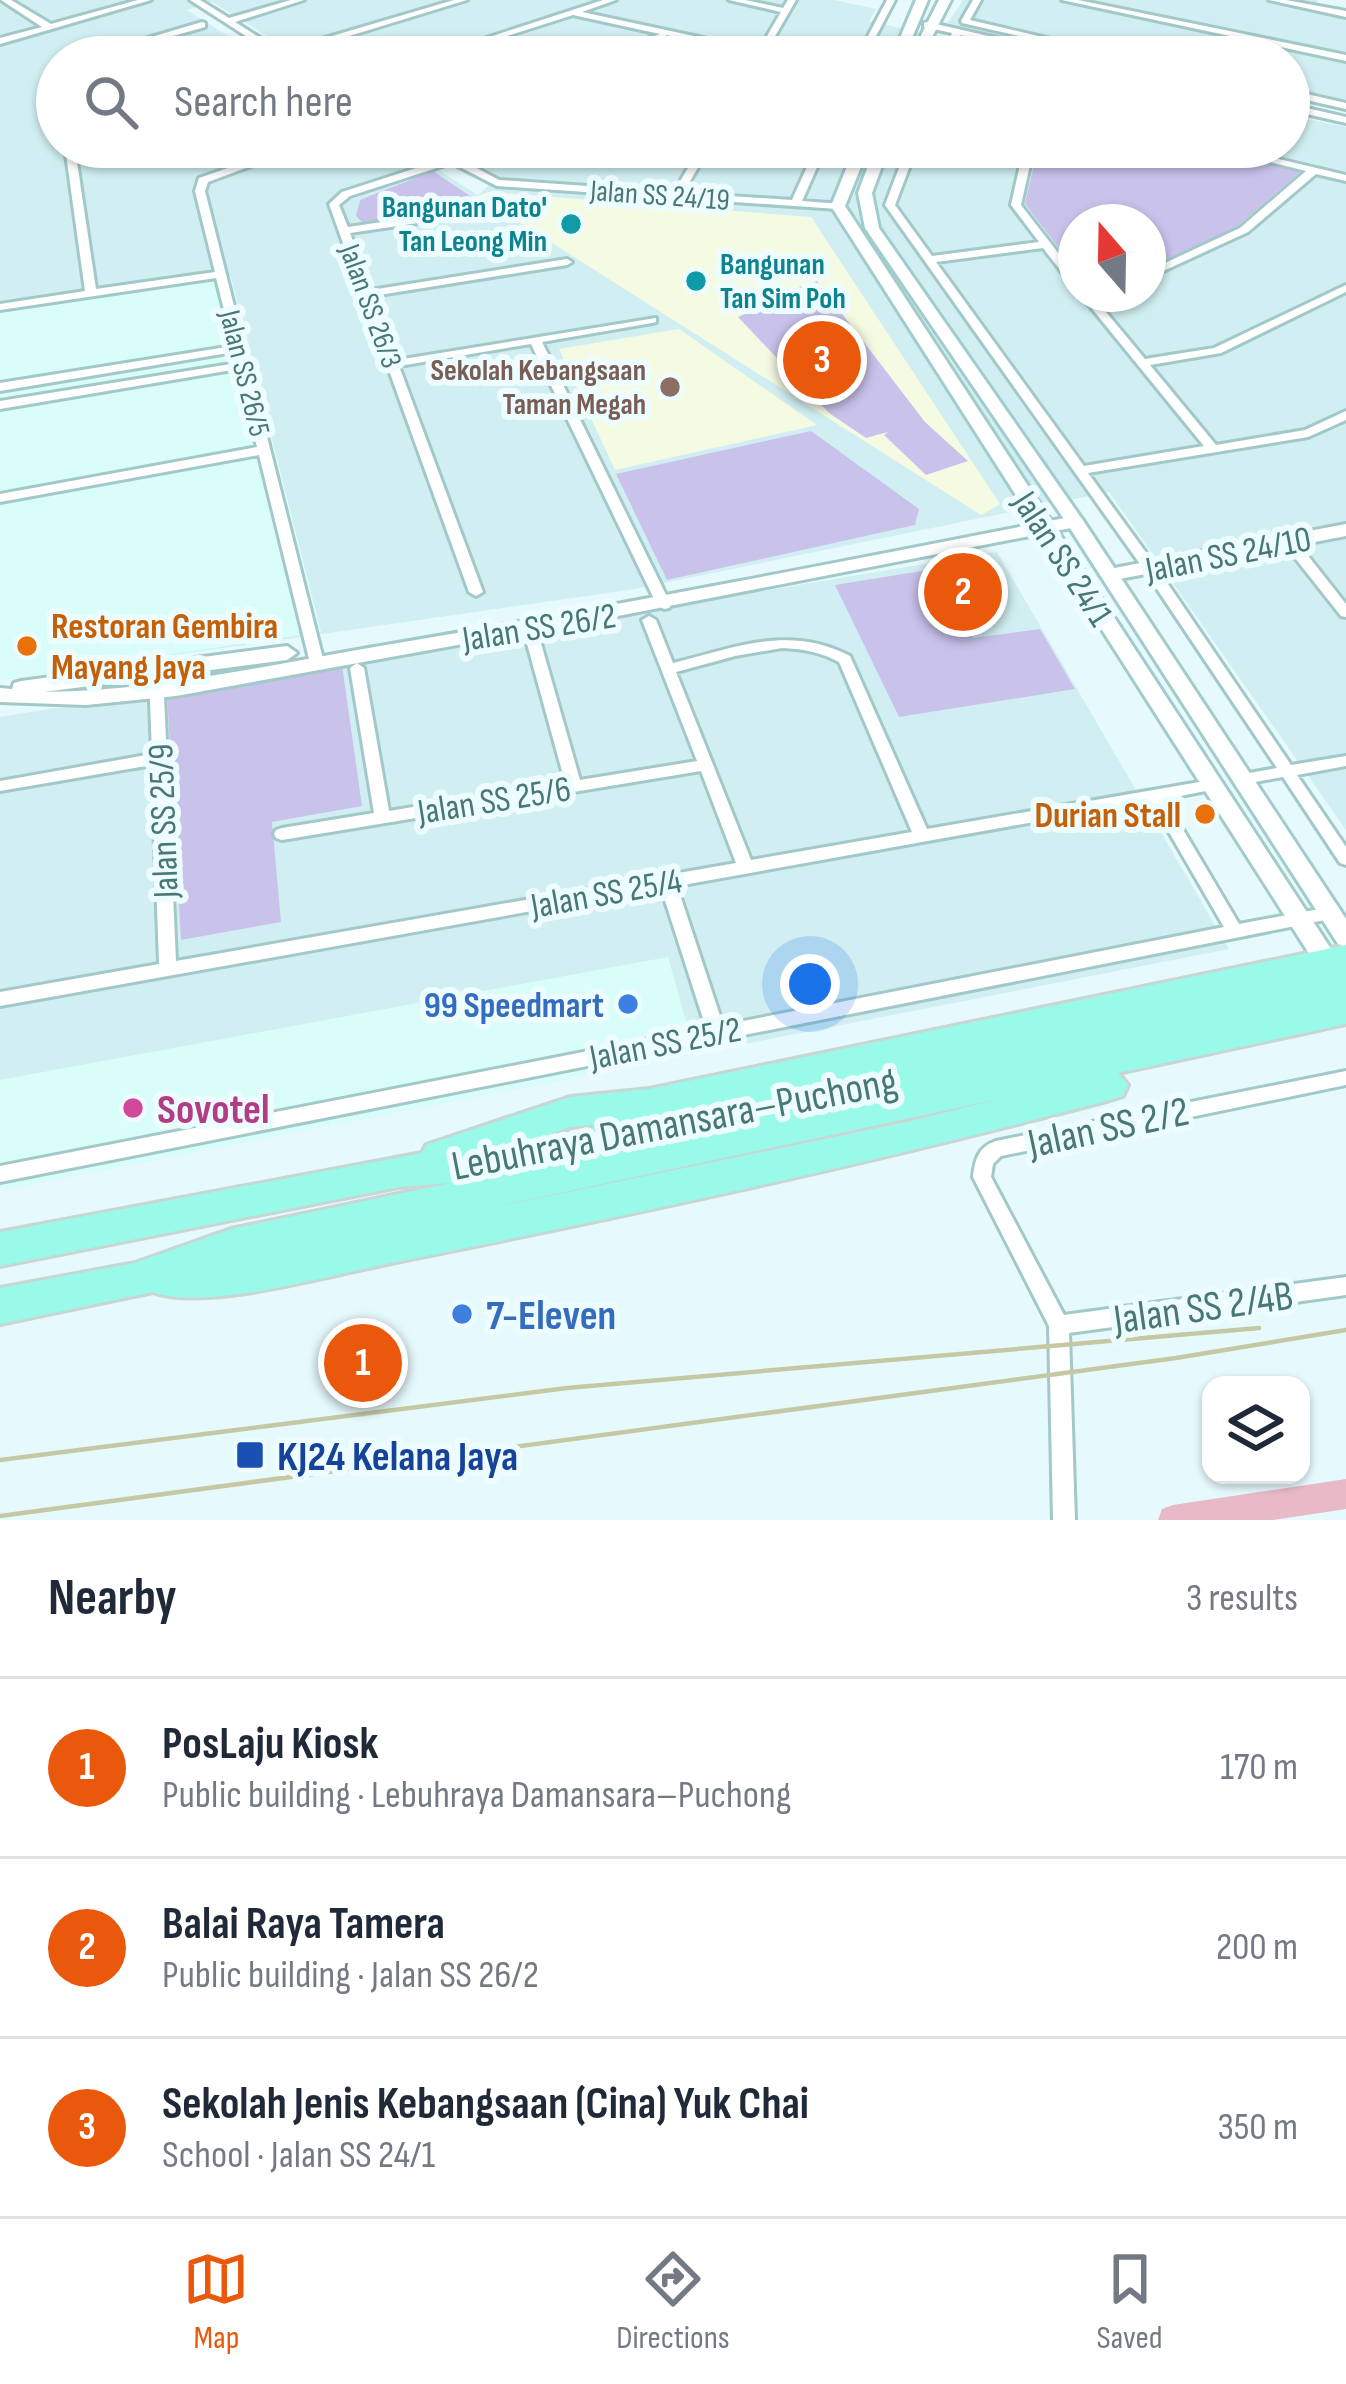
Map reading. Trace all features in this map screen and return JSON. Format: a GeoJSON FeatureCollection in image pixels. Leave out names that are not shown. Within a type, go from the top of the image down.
{"type":"FeatureCollection","features":[{"type":"Feature","properties":{"kind":"highway","name":"Lebuhraya Damansara–Puchong"},"geometry":{"type":"LineString","coordinates":[[0,1249],[399,1171],[570,1112],[649,1104],[1341,960]]}},
{"type":"Feature","properties":{"kind":"highway","name":"Lebuhraya Damansara–Puchong"},"geometry":{"type":"LineString","coordinates":[[0,1306],[135,1281],[231,1246],[1064,1074],[1346,1010]]}},
{"type":"Feature","properties":{"kind":"highway"},"geometry":{"type":"LineString","coordinates":[[135,1281],[235,1276],[473,1230],[911,1138],[1077,1092],[1346,1031]]}},
{"type":"Feature","properties":{"kind":"main road"},"geometry":{"type":"LineString","coordinates":[[907,36],[922,0]]}},
{"type":"Feature","properties":{"kind":"main road"},"geometry":{"type":"LineString","coordinates":[[923,36],[945,0]]}},
{"type":"Feature","properties":{"kind":"main road"},"geometry":{"type":"LineString","coordinates":[[838,206],[853,168]]}},
{"type":"Feature","properties":{"kind":"main road","name":"Jalan SS 24/1"},"geometry":{"type":"LineString","coordinates":[[874,168],[865,193],[872,228],[1071,517],[1330,914],[1341,960]]}},
{"type":"Feature","properties":{"kind":"main road","name":"Jalan SS 24/1"},"geometry":{"type":"LineString","coordinates":[[838,206],[1299,919],[1341,960]]}},
{"type":"Feature","properties":{"kind":"main road","name":"Jalan SS 26/2"},"geometry":{"type":"LineString","coordinates":[[0,694],[29,699],[156,682],[657,606],[1071,517]]}},
{"type":"Feature","properties":{"kind":"main road","name":"Jalan SS 24/10"},"geometry":{"type":"LineString","coordinates":[[1109,575],[1346,530]]}},
{"type":"Feature","properties":{"kind":"street"},"geometry":{"type":"LineString","coordinates":[[5,0],[49,27]]}},
{"type":"Feature","properties":{"kind":"street"},"geometry":{"type":"LineString","coordinates":[[0,41],[147,0]]}},
{"type":"Feature","properties":{"kind":"street"},"geometry":{"type":"LineString","coordinates":[[194,0],[252,36]]}},
{"type":"Feature","properties":{"kind":"street"},"geometry":{"type":"LineString","coordinates":[[228,21],[300,0]]}},
{"type":"Feature","properties":{"kind":"street"},"geometry":{"type":"LineString","coordinates":[[347,36],[463,0]]}},
{"type":"Feature","properties":{"kind":"street"},"geometry":{"type":"LineString","coordinates":[[501,36],[611,0]]}},
{"type":"Feature","properties":{"kind":"street"},"geometry":{"type":"LineString","coordinates":[[733,0],[786,11]]}},
{"type":"Feature","properties":{"kind":"street"},"geometry":{"type":"LineString","coordinates":[[771,36],[792,0]]}},
{"type":"Feature","properties":{"kind":"street"},"geometry":{"type":"LineString","coordinates":[[872,36],[891,0]]}},
{"type":"Feature","properties":{"kind":"street"},"geometry":{"type":"LineString","coordinates":[[977,0],[963,18],[1037,36]]}},
{"type":"Feature","properties":{"kind":"street"},"geometry":{"type":"LineString","coordinates":[[1066,0],[1240,36]]}},
{"type":"Feature","properties":{"kind":"street"},"geometry":{"type":"LineString","coordinates":[[1273,0],[1308,3],[1346,14]]}},
{"type":"Feature","properties":{"kind":"street"},"geometry":{"type":"LineString","coordinates":[[574,14],[670,36]]}},
{"type":"Feature","properties":{"kind":"street"},"geometry":{"type":"LineString","coordinates":[[163,36],[202,25]]}},
{"type":"Feature","properties":{"kind":"street"},"geometry":{"type":"LineString","coordinates":[[927,26],[975,36]]}},
{"type":"Feature","properties":{"kind":"street"},"geometry":{"type":"LineString","coordinates":[[955,36],[957,32]]}},
{"type":"Feature","properties":{"kind":"street"},"geometry":{"type":"LineString","coordinates":[[1310,51],[1346,58]]}},
{"type":"Feature","properties":{"kind":"street"},"geometry":{"type":"LineString","coordinates":[[1310,98],[1346,106]]}},
{"type":"Feature","properties":{"kind":"street"},"geometry":{"type":"LineString","coordinates":[[1310,112],[1346,120]]}},
{"type":"Feature","properties":{"kind":"street"},"geometry":{"type":"LineString","coordinates":[[73,168],[91,294]]}},
{"type":"Feature","properties":{"kind":"street","name":"Jalan SS 26/5"},"geometry":{"type":"LineString","coordinates":[[237,168],[202,180],[200,191],[315,656]]}},
{"type":"Feature","properties":{"kind":"street","name":"Jalan SS 26/3"},"geometry":{"type":"LineString","coordinates":[[426,168],[346,194],[334,204],[476,592]]}},
{"type":"Feature","properties":{"kind":"street","name":"Jalan SS 24/19"},"geometry":{"type":"LineString","coordinates":[[463,168],[482,179],[838,206]]}},
{"type":"Feature","properties":{"kind":"street"},"geometry":{"type":"LineString","coordinates":[[677,195],[693,168]]}},
{"type":"Feature","properties":{"kind":"street"},"geometry":{"type":"LineString","coordinates":[[796,203],[812,168]]}},
{"type":"Feature","properties":{"kind":"street","name":"Jalan SS 24/1"},"geometry":{"type":"LineString","coordinates":[[904,168],[890,205],[1150,568],[1346,859]]}},
{"type":"Feature","properties":{"kind":"street"},"geometry":{"type":"LineString","coordinates":[[1024,168],[1016,205],[1058,260]]}},
{"type":"Feature","properties":{"kind":"street"},"geometry":{"type":"LineString","coordinates":[[1305,168],[1346,178]]}},
{"type":"Feature","properties":{"kind":"street"},"geometry":{"type":"LineString","coordinates":[[1166,267],[1244,230],[1314,170]]}},
{"type":"Feature","properties":{"kind":"street"},"geometry":{"type":"LineString","coordinates":[[344,231],[492,209]]}},
{"type":"Feature","properties":{"kind":"street"},"geometry":{"type":"LineString","coordinates":[[930,260],[1046,244]]}},
{"type":"Feature","properties":{"kind":"street"},"geometry":{"type":"LineString","coordinates":[[367,294],[567,262]]}},
{"type":"Feature","properties":{"kind":"street"},"geometry":{"type":"LineString","coordinates":[[0,307],[220,274]]}},
{"type":"Feature","properties":{"kind":"street"},"geometry":{"type":"LineString","coordinates":[[1142,363],[1217,351],[1346,288]]}},
{"type":"Feature","properties":{"kind":"street"},"geometry":{"type":"LineString","coordinates":[[1100,312],[1213,449]]}},
{"type":"Feature","properties":{"kind":"street"},"geometry":{"type":"LineString","coordinates":[[392,364],[652,320]]}},
{"type":"Feature","properties":{"kind":"street"},"geometry":{"type":"LineString","coordinates":[[535,340],[657,606],[668,668],[746,867]]}},
{"type":"Feature","properties":{"kind":"street"},"geometry":{"type":"LineString","coordinates":[[0,387],[239,348]]}},
{"type":"Feature","properties":{"kind":"street"},"geometry":{"type":"LineString","coordinates":[[0,405],[243,365]]}},
{"type":"Feature","properties":{"kind":"street"},"geometry":{"type":"LineString","coordinates":[[1079,471],[1309,433],[1346,415]]}},
{"type":"Feature","properties":{"kind":"street"},"geometry":{"type":"LineString","coordinates":[[0,498],[264,450]]}},
{"type":"Feature","properties":{"kind":"street"},"geometry":{"type":"LineString","coordinates":[[1289,541],[1346,613]]}},
{"type":"Feature","properties":{"kind":"street"},"geometry":{"type":"LineString","coordinates":[[533,640],[574,787]]}},
{"type":"Feature","properties":{"kind":"street"},"geometry":{"type":"LineString","coordinates":[[668,668],[802,641],[825,645],[845,659],[922,836]]}},
{"type":"Feature","properties":{"kind":"street"},"geometry":{"type":"LineString","coordinates":[[357,668],[382,818]]}},
{"type":"Feature","properties":{"kind":"street","name":"Jalan SS 25/9"},"geometry":{"type":"LineString","coordinates":[[156,682],[168,969]]}},
{"type":"Feature","properties":{"kind":"street"},"geometry":{"type":"LineString","coordinates":[[0,786],[160,758]]}},
{"type":"Feature","properties":{"kind":"street"},"geometry":{"type":"LineString","coordinates":[[1243,779],[1346,761]]}},
{"type":"Feature","properties":{"kind":"street","name":"Jalan SS 25/6"},"geometry":{"type":"LineString","coordinates":[[282,834],[706,765]]}},
{"type":"Feature","properties":{"kind":"street","name":"Jalan SS 25/4"},"geometry":{"type":"LineString","coordinates":[[0,998],[1211,785]]}},
{"type":"Feature","properties":{"kind":"street"},"geometry":{"type":"LineString","coordinates":[[1155,795],[1235,932]]}},
{"type":"Feature","properties":{"kind":"street"},"geometry":{"type":"LineString","coordinates":[[667,881],[716,1031]]}},
{"type":"Feature","properties":{"kind":"street","name":"Jalan SS 25/2"},"geometry":{"type":"LineString","coordinates":[[0,1174],[1330,914]]}},
{"type":"Feature","properties":{"kind":"street","name":"Jalan SS 2/2"},"geometry":{"type":"LineString","coordinates":[[1060,1325],[982,1178],[983,1160],[995,1149],[1346,1078]]}},
{"type":"Feature","properties":{"kind":"street","name":"Jalan SS 2/4B"},"geometry":{"type":"LineString","coordinates":[[1060,1325],[1346,1286]]}},
{"type":"Feature","properties":{"kind":"street"},"geometry":{"type":"LineString","coordinates":[[1060,1325],[1064,1520]]}},
{"type":"Feature","properties":{"kind":"shaded area"},"geometry":{"type":"Polygon","coordinates":[[[0,0],[834,0],[876,9],[869,21],[936,36],[267,36],[212,2],[187,10],[228,36],[36,36],[36,168],[435,168],[478,195],[499,176],[485,168],[1310,168],[1310,119],[1346,127],[1346,830],[1109,492],[629,590],[0,680],[0,0]]]}},
{"type":"Feature","properties":{"kind":"shaded area"},"geometry":{"type":"Polygon","coordinates":[[[963,0],[1318,0],[1315,4],[1346,11],[1346,110],[1310,102],[1310,36],[1003,36],[947,24],[963,0]]]}},
{"type":"Feature","properties":{"kind":"shaded area"},"geometry":{"type":"Polygon","coordinates":[[[1033,168],[1301,171],[1233,230],[1166,260],[1166,204],[1058,204],[1058,247],[1025,204],[1033,168]]]}},
{"type":"Feature","properties":{"kind":"shaded area"},"geometry":{"type":"Polygon","coordinates":[[[433,171],[485,206],[363,223],[356,216],[360,200],[433,171]]]}},
{"type":"Feature","properties":{"kind":"shaded area"},"geometry":{"type":"Polygon","coordinates":[[[488,192],[811,217],[1000,504],[981,515],[478,196],[488,192]]]}},
{"type":"Feature","properties":{"kind":"shaded area"},"geometry":{"type":"Polygon","coordinates":[[[231,277],[321,632],[0,680],[0,311],[231,277]]]}},
{"type":"Feature","properties":{"kind":"shaded area"},"geometry":{"type":"Polygon","coordinates":[[[817,281],[925,422],[968,461],[926,475],[884,435],[888,432],[866,438],[829,413],[738,317],[747,313],[746,306],[817,281]]]}},
{"type":"Feature","properties":{"kind":"shaded area","name":"Sekolah Kebangsaan Taman Megah"},"geometry":{"type":"Polygon","coordinates":[[[679,329],[817,425],[615,470],[559,349],[679,329]]]}},
{"type":"Feature","properties":{"kind":"shaded area"},"geometry":{"type":"Polygon","coordinates":[[[811,431],[919,509],[915,525],[667,580],[616,474],[811,431]]]}},
{"type":"Feature","properties":{"kind":"shaded area"},"geometry":{"type":"Polygon","coordinates":[[[997,552],[1229,949],[0,1190],[0,717],[997,552]]]}},
{"type":"Feature","properties":{"kind":"shaded area"},"geometry":{"type":"Polygon","coordinates":[[[934,569],[973,638],[1040,629],[1075,689],[899,717],[835,585],[934,569]]]}},
{"type":"Feature","properties":{"kind":"shaded area"},"geometry":{"type":"Polygon","coordinates":[[[342,665],[362,806],[272,822],[281,922],[181,940],[167,694],[342,665]]]}},
{"type":"Feature","properties":{"kind":"shaded area"},"geometry":{"type":"Polygon","coordinates":[[[668,957],[695,1054],[0,1190],[0,1080],[668,957]]]}},
{"type":"Feature","properties":{"kind":"waterway"},"geometry":{"type":"LineString","coordinates":[[1173,1520],[1346,1494]]}},
{"type":"Feature","properties":{"kind":"tram line"},"geometry":{"type":"LineString","coordinates":[[0,1460],[567,1388],[1259,1328]]}},
{"type":"Feature","properties":{"kind":"tram line"},"geometry":{"type":"LineString","coordinates":[[0,1516],[1176,1358],[1346,1330]]}},
{"type":"Feature","properties":{"kind":"place","name":"Bangunan Dato' Tan Leong Min"},"geometry":{"type":"Point","coordinates":[571,224]}},
{"type":"Feature","properties":{"kind":"place","name":"Bangunan Tan Sim Poh"},"geometry":{"type":"Point","coordinates":[696,281]}},
{"type":"Feature","properties":{"kind":"place","name":"Sekolah Jenis Kebangsaan (Cina) Yuk Chai"},"geometry":{"type":"Point","coordinates":[822,360]}},
{"type":"Feature","properties":{"kind":"place","name":"Sekolah Kebangsaan Taman Megah"},"geometry":{"type":"Point","coordinates":[670,387]}},
{"type":"Feature","properties":{"kind":"place","name":"Balai Raya Tamera"},"geometry":{"type":"Point","coordinates":[963,592]}},
{"type":"Feature","properties":{"kind":"place","name":"Restoran Gembira Mayang Jaya"},"geometry":{"type":"Point","coordinates":[27,646]}},
{"type":"Feature","properties":{"kind":"place","name":"Durian Stall"},"geometry":{"type":"Point","coordinates":[1205,814]}},
{"type":"Feature","properties":{"kind":"place","name":"99 Speedmart"},"geometry":{"type":"Point","coordinates":[628,1004]}},
{"type":"Feature","properties":{"kind":"place","name":"Sovotel"},"geometry":{"type":"Point","coordinates":[133,1108]}},
{"type":"Feature","properties":{"kind":"place","name":"7-Eleven"},"geometry":{"type":"Point","coordinates":[462,1314]}},
{"type":"Feature","properties":{"kind":"place","name":"PosLaju Kiosk"},"geometry":{"type":"Point","coordinates":[363,1363]}},
{"type":"Feature","properties":{"kind":"place","name":"KJ24 Kelana Jaya"},"geometry":{"type":"Point","coordinates":[250,1455]}}]}
